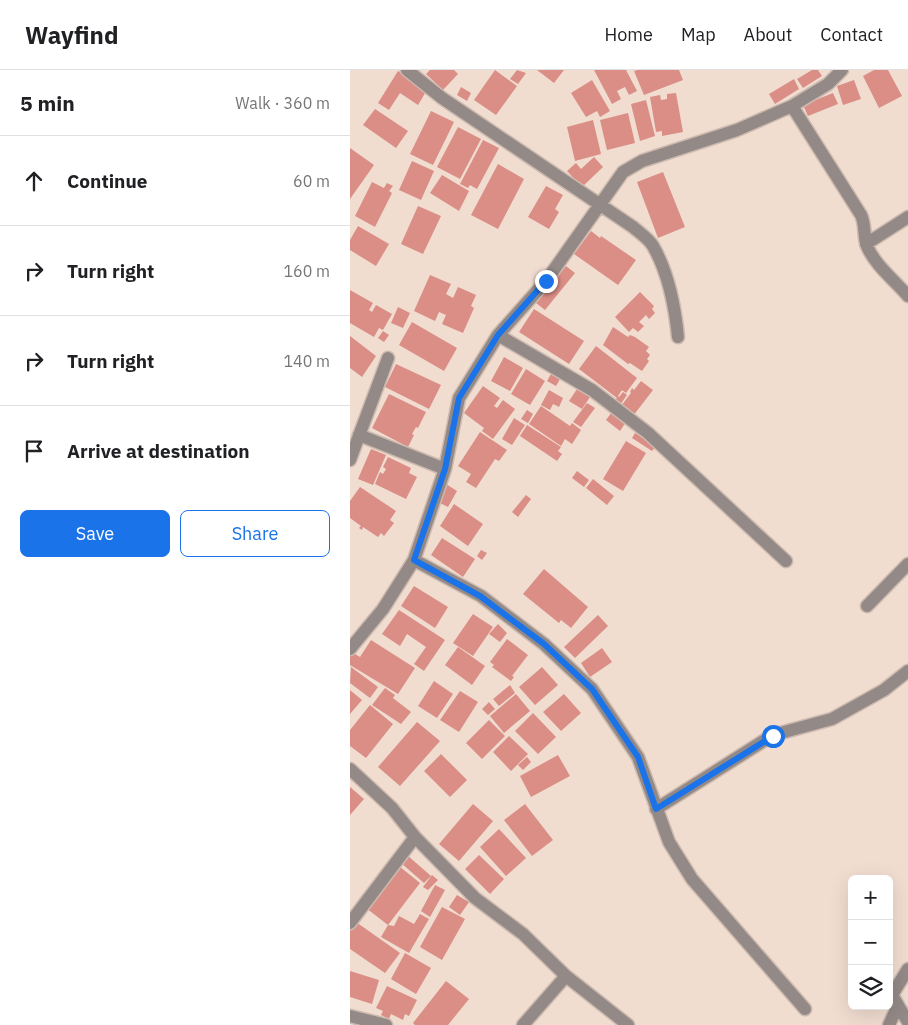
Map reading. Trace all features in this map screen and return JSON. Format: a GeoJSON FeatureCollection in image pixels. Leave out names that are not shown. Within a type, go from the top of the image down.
{"type":"FeatureCollection","features":[{"type":"Feature","properties":{"kind":"street"},"geometry":{"type":"LineString","coordinates":[[407,70],[442,98],[634,227],[652,244],[662,266],[676,316],[678,337]]}},
{"type":"Feature","properties":{"kind":"street"},"geometry":{"type":"LineString","coordinates":[[350,649],[383,609],[414,560],[445,469],[459,398],[498,335],[546,281],[623,172],[642,161],[737,130],[792,106],[828,84],[842,70]]}},
{"type":"Feature","properties":{"kind":"street"},"geometry":{"type":"LineString","coordinates":[[792,106],[866,224],[866,244],[872,256],[908,296]]}},
{"type":"Feature","properties":{"kind":"street"},"geometry":{"type":"LineString","coordinates":[[866,244],[908,217]]}},
{"type":"Feature","properties":{"kind":"street"},"geometry":{"type":"LineString","coordinates":[[498,335],[592,390],[648,433],[786,561]]}},
{"type":"Feature","properties":{"kind":"street"},"geometry":{"type":"LineString","coordinates":[[350,460],[388,358]]}},
{"type":"Feature","properties":{"kind":"street"},"geometry":{"type":"LineString","coordinates":[[359,434],[445,469]]}},
{"type":"Feature","properties":{"kind":"street"},"geometry":{"type":"LineString","coordinates":[[414,560],[480,596],[544,644],[592,689],[638,757],[669,842],[692,879],[804,1009]]}},
{"type":"Feature","properties":{"kind":"street"},"geometry":{"type":"LineString","coordinates":[[867,606],[908,564]]}},
{"type":"Feature","properties":{"kind":"street"},"geometry":{"type":"LineString","coordinates":[[656,809],[773,736],[832,719],[884,690],[908,671]]}},
{"type":"Feature","properties":{"kind":"street"},"geometry":{"type":"LineString","coordinates":[[350,769],[392,808],[415,837],[474,898],[523,934],[566,976],[628,1025]]}},
{"type":"Feature","properties":{"kind":"street"},"geometry":{"type":"LineString","coordinates":[[350,923],[415,837]]}},
{"type":"Feature","properties":{"kind":"street"},"geometry":{"type":"LineString","coordinates":[[908,969],[892,995],[908,1022]]}},
{"type":"Feature","properties":{"kind":"street"},"geometry":{"type":"LineString","coordinates":[[523,1025],[566,976]]}},
{"type":"Feature","properties":{"kind":"street"},"geometry":{"type":"LineString","coordinates":[[889,1025],[898,1005]]}},
{"type":"Feature","properties":{"kind":"street"},"geometry":{"type":"LineString","coordinates":[[350,1016],[386,1025]]}},
{"type":"Feature","properties":{"kind":"building"},"geometry":{"type":"Polygon","coordinates":[[[430,70],[454,70],[458,74],[443,90],[426,74],[430,70]]]}},
{"type":"Feature","properties":{"kind":"building"},"geometry":{"type":"Polygon","coordinates":[[[495,70],[517,86],[496,115],[474,100],[495,70]]]}},
{"type":"Feature","properties":{"kind":"building"},"geometry":{"type":"Polygon","coordinates":[[[517,70],[526,73],[518,84],[510,79],[517,70]]]}},
{"type":"Feature","properties":{"kind":"building"},"geometry":{"type":"Polygon","coordinates":[[[537,70],[564,70],[554,83],[537,70]]]}},
{"type":"Feature","properties":{"kind":"building"},"geometry":{"type":"Polygon","coordinates":[[[594,70],[626,70],[637,91],[629,95],[625,87],[617,91],[621,99],[612,104],[594,70]]]}},
{"type":"Feature","properties":{"kind":"building"},"geometry":{"type":"Polygon","coordinates":[[[679,70],[683,80],[644,95],[634,71],[679,70]]]}},
{"type":"Feature","properties":{"kind":"building"},"geometry":{"type":"Polygon","coordinates":[[[812,70],[818,70],[822,76],[803,88],[797,79],[812,70]]]}},
{"type":"Feature","properties":{"kind":"building"},"geometry":{"type":"Polygon","coordinates":[[[874,70],[888,70],[902,96],[879,108],[863,76],[874,70]]]}},
{"type":"Feature","properties":{"kind":"building"},"geometry":{"type":"Polygon","coordinates":[[[398,71],[427,90],[418,105],[400,93],[389,110],[378,103],[398,71]]]}},
{"type":"Feature","properties":{"kind":"building"},"geometry":{"type":"Polygon","coordinates":[[[794,79],[799,89],[775,104],[769,94],[794,79]]]}},
{"type":"Feature","properties":{"kind":"building"},"geometry":{"type":"Polygon","coordinates":[[[592,80],[610,111],[600,117],[597,111],[586,117],[571,93],[592,80]]]}},
{"type":"Feature","properties":{"kind":"building"},"geometry":{"type":"Polygon","coordinates":[[[854,80],[861,99],[843,105],[837,86],[854,80]]]}},
{"type":"Feature","properties":{"kind":"building"},"geometry":{"type":"Polygon","coordinates":[[[461,87],[471,93],[467,101],[457,95],[461,87]]]}},
{"type":"Feature","properties":{"kind":"building"},"geometry":{"type":"Polygon","coordinates":[[[676,93],[683,132],[662,136],[662,131],[656,132],[650,97],[660,95],[661,100],[667,99],[667,94],[676,93]]]}},
{"type":"Feature","properties":{"kind":"building"},"geometry":{"type":"Polygon","coordinates":[[[833,93],[838,104],[808,116],[803,105],[833,93]]]}},
{"type":"Feature","properties":{"kind":"building"},"geometry":{"type":"Polygon","coordinates":[[[646,100],[655,136],[640,141],[631,104],[646,100]]]}},
{"type":"Feature","properties":{"kind":"building"},"geometry":{"type":"Polygon","coordinates":[[[375,109],[408,131],[396,148],[363,125],[375,109]]]}},
{"type":"Feature","properties":{"kind":"building"},"geometry":{"type":"Polygon","coordinates":[[[431,111],[454,122],[433,165],[410,154],[431,111]]]}},
{"type":"Feature","properties":{"kind":"building"},"geometry":{"type":"Polygon","coordinates":[[[628,113],[635,143],[607,150],[600,120],[628,113]]]}},
{"type":"Feature","properties":{"kind":"building"},"geometry":{"type":"Polygon","coordinates":[[[593,120],[601,154],[575,161],[567,127],[593,120]]]}},
{"type":"Feature","properties":{"kind":"building"},"geometry":{"type":"Polygon","coordinates":[[[458,127],[481,139],[460,179],[437,167],[458,127]]]}},
{"type":"Feature","properties":{"kind":"building"},"geometry":{"type":"Polygon","coordinates":[[[483,140],[499,148],[477,189],[470,185],[468,188],[460,184],[483,140]]]}},
{"type":"Feature","properties":{"kind":"building"},"geometry":{"type":"Polygon","coordinates":[[[350,148],[374,165],[350,199],[350,148]]]}},
{"type":"Feature","properties":{"kind":"building"},"geometry":{"type":"Polygon","coordinates":[[[594,157],[603,167],[582,187],[567,171],[576,163],[581,169],[594,157]]]}},
{"type":"Feature","properties":{"kind":"building"},"geometry":{"type":"Polygon","coordinates":[[[412,161],[434,171],[421,200],[399,190],[412,161]]]}},
{"type":"Feature","properties":{"kind":"building"},"geometry":{"type":"Polygon","coordinates":[[[498,164],[524,179],[498,229],[471,215],[498,164]]]}},
{"type":"Feature","properties":{"kind":"building"},"geometry":{"type":"Polygon","coordinates":[[[663,172],[685,227],[658,238],[637,182],[663,172]]]}},
{"type":"Feature","properties":{"kind":"building"},"geometry":{"type":"Polygon","coordinates":[[[442,175],[469,191],[459,211],[430,193],[442,175]]]}},
{"type":"Feature","properties":{"kind":"building"},"geometry":{"type":"Polygon","coordinates":[[[372,182],[384,188],[387,183],[393,186],[389,191],[392,193],[375,227],[355,216],[372,182]]]}},
{"type":"Feature","properties":{"kind":"building"},"geometry":{"type":"Polygon","coordinates":[[[546,186],[563,195],[555,209],[559,212],[549,229],[528,217],[546,186]]]}},
{"type":"Feature","properties":{"kind":"building"},"geometry":{"type":"Polygon","coordinates":[[[418,206],[441,216],[423,254],[401,244],[418,206]]]}},
{"type":"Feature","properties":{"kind":"building"},"geometry":{"type":"Polygon","coordinates":[[[358,226],[389,244],[376,266],[350,250],[350,240],[358,226]]]}},
{"type":"Feature","properties":{"kind":"building"},"geometry":{"type":"Polygon","coordinates":[[[591,231],[636,260],[618,285],[574,254],[591,231]]]}},
{"type":"Feature","properties":{"kind":"building"},"geometry":{"type":"Polygon","coordinates":[[[566,266],[575,273],[545,310],[536,303],[566,266]]]}},
{"type":"Feature","properties":{"kind":"building"},"geometry":{"type":"Polygon","coordinates":[[[430,275],[451,284],[446,294],[453,298],[458,287],[476,295],[471,306],[474,308],[463,333],[442,324],[446,315],[439,312],[435,321],[414,311],[430,275]]]}},
{"type":"Feature","properties":{"kind":"building"},"geometry":{"type":"Polygon","coordinates":[[[350,290],[373,303],[369,310],[372,312],[376,305],[392,314],[383,330],[379,328],[374,337],[350,323],[350,290]]]}},
{"type":"Feature","properties":{"kind":"building"},"geometry":{"type":"Polygon","coordinates":[[[640,292],[654,306],[652,309],[655,313],[649,319],[646,315],[639,322],[644,326],[638,332],[633,328],[629,332],[615,317],[640,292]]]}},
{"type":"Feature","properties":{"kind":"building"},"geometry":{"type":"Polygon","coordinates":[[[398,307],[410,313],[403,328],[391,323],[398,307]]]}},
{"type":"Feature","properties":{"kind":"building"},"geometry":{"type":"Polygon","coordinates":[[[534,309],[584,341],[569,364],[519,332],[534,309]]]}},
{"type":"Feature","properties":{"kind":"building"},"geometry":{"type":"Polygon","coordinates":[[[412,322],[457,348],[444,371],[399,345],[412,322]]]}},
{"type":"Feature","properties":{"kind":"building"},"geometry":{"type":"Polygon","coordinates":[[[613,327],[628,337],[630,335],[635,337],[649,347],[646,351],[650,355],[647,359],[649,361],[642,371],[630,363],[628,364],[603,345],[613,327]]]}},
{"type":"Feature","properties":{"kind":"building"},"geometry":{"type":"Polygon","coordinates":[[[383,331],[389,335],[384,342],[378,338],[383,331]]]}},
{"type":"Feature","properties":{"kind":"building"},"geometry":{"type":"Polygon","coordinates":[[[350,336],[376,356],[362,377],[350,368],[350,336]]]}},
{"type":"Feature","properties":{"kind":"building"},"geometry":{"type":"Polygon","coordinates":[[[596,346],[637,378],[626,393],[622,390],[618,396],[623,392],[627,395],[620,405],[614,401],[617,398],[579,369],[596,346]]]}},
{"type":"Feature","properties":{"kind":"building"},"geometry":{"type":"Polygon","coordinates":[[[504,357],[523,368],[510,391],[491,381],[504,357]]]}},
{"type":"Feature","properties":{"kind":"building"},"geometry":{"type":"Polygon","coordinates":[[[396,364],[441,385],[429,409],[385,387],[396,364]]]}},
{"type":"Feature","properties":{"kind":"building"},"geometry":{"type":"Polygon","coordinates":[[[526,369],[545,381],[530,405],[511,394],[526,369]]]}},
{"type":"Feature","properties":{"kind":"building"},"geometry":{"type":"Polygon","coordinates":[[[551,374],[560,379],[556,386],[547,381],[551,374]]]}},
{"type":"Feature","properties":{"kind":"building"},"geometry":{"type":"Polygon","coordinates":[[[641,381],[653,390],[633,416],[621,406],[631,393],[632,388],[634,390],[641,381]]]}},
{"type":"Feature","properties":{"kind":"building"},"geometry":{"type":"Polygon","coordinates":[[[483,386],[500,398],[494,406],[497,408],[503,400],[515,409],[493,439],[482,431],[484,428],[464,413],[483,386]]]}},
{"type":"Feature","properties":{"kind":"building"},"geometry":{"type":"Polygon","coordinates":[[[577,389],[590,397],[582,409],[569,401],[577,389]]]}},
{"type":"Feature","properties":{"kind":"building"},"geometry":{"type":"Polygon","coordinates":[[[549,390],[563,398],[559,407],[553,404],[550,410],[541,405],[549,390]]]}},
{"type":"Feature","properties":{"kind":"building"},"geometry":{"type":"Polygon","coordinates":[[[389,394],[426,412],[418,428],[416,427],[412,434],[414,435],[408,447],[372,428],[389,394]]]}},
{"type":"Feature","properties":{"kind":"building"},"geometry":{"type":"Polygon","coordinates":[[[587,403],[595,408],[581,427],[573,422],[587,403]]]}},
{"type":"Feature","properties":{"kind":"building"},"geometry":{"type":"Polygon","coordinates":[[[541,406],[570,426],[572,423],[581,430],[572,444],[565,439],[561,446],[529,424],[541,406]]]}},
{"type":"Feature","properties":{"kind":"building"},"geometry":{"type":"Polygon","coordinates":[[[527,410],[533,414],[528,423],[521,419],[527,410]]]}},
{"type":"Feature","properties":{"kind":"building"},"geometry":{"type":"Polygon","coordinates":[[[612,412],[626,422],[620,431],[606,420],[612,412]]]}},
{"type":"Feature","properties":{"kind":"building"},"geometry":{"type":"Polygon","coordinates":[[[514,418],[525,425],[512,445],[502,439],[514,418]]]}},
{"type":"Feature","properties":{"kind":"building"},"geometry":{"type":"Polygon","coordinates":[[[527,425],[561,447],[558,451],[562,454],[557,461],[520,436],[527,425]]]}},
{"type":"Feature","properties":{"kind":"building"},"geometry":{"type":"Polygon","coordinates":[[[480,432],[507,450],[499,461],[495,459],[476,488],[466,482],[471,474],[458,466],[480,432]]]}},
{"type":"Feature","properties":{"kind":"building"},"geometry":{"type":"Polygon","coordinates":[[[635,433],[656,446],[652,451],[632,438],[635,433]]]}},
{"type":"Feature","properties":{"kind":"building"},"geometry":{"type":"Polygon","coordinates":[[[626,441],[646,453],[623,491],[603,479],[626,441]]]}},
{"type":"Feature","properties":{"kind":"building"},"geometry":{"type":"Polygon","coordinates":[[[371,449],[386,455],[373,485],[358,479],[371,449]]]}},
{"type":"Feature","properties":{"kind":"building"},"geometry":{"type":"Polygon","coordinates":[[[388,457],[411,468],[409,473],[417,477],[406,499],[375,484],[380,472],[383,474],[386,469],[383,467],[388,457]]]}},
{"type":"Feature","properties":{"kind":"building"},"geometry":{"type":"Polygon","coordinates":[[[577,471],[589,480],[584,487],[572,478],[577,471]]]}},
{"type":"Feature","properties":{"kind":"building"},"geometry":{"type":"Polygon","coordinates":[[[593,479],[614,496],[607,505],[586,488],[593,479]]]}},
{"type":"Feature","properties":{"kind":"building"},"geometry":{"type":"Polygon","coordinates":[[[446,484],[457,491],[448,507],[436,501],[446,484]]]}},
{"type":"Feature","properties":{"kind":"building"},"geometry":{"type":"Polygon","coordinates":[[[360,487],[396,511],[390,520],[394,523],[384,536],[381,533],[378,537],[363,527],[362,530],[359,528],[361,526],[350,518],[350,501],[360,487]]]}},
{"type":"Feature","properties":{"kind":"building"},"geometry":{"type":"Polygon","coordinates":[[[526,495],[531,499],[518,517],[512,512],[526,495]]]}},
{"type":"Feature","properties":{"kind":"building"},"geometry":{"type":"Polygon","coordinates":[[[454,504],[483,524],[468,546],[440,526],[454,504]]]}},
{"type":"Feature","properties":{"kind":"building"},"geometry":{"type":"Polygon","coordinates":[[[442,538],[475,559],[463,577],[431,555],[442,538]]]}},
{"type":"Feature","properties":{"kind":"building"},"geometry":{"type":"Polygon","coordinates":[[[481,550],[487,553],[482,560],[477,556],[481,550]]]}},
{"type":"Feature","properties":{"kind":"building"},"geometry":{"type":"Polygon","coordinates":[[[544,569],[588,607],[571,628],[561,620],[559,623],[523,594],[544,569]]]}},
{"type":"Feature","properties":{"kind":"building"},"geometry":{"type":"Polygon","coordinates":[[[414,586],[448,607],[435,628],[401,606],[414,586]]]}},
{"type":"Feature","properties":{"kind":"building"},"geometry":{"type":"Polygon","coordinates":[[[399,610],[445,640],[424,671],[414,664],[426,647],[407,634],[400,646],[382,634],[399,610]]]}},
{"type":"Feature","properties":{"kind":"building"},"geometry":{"type":"Polygon","coordinates":[[[473,614],[493,627],[473,656],[453,643],[473,614]]]}},
{"type":"Feature","properties":{"kind":"building"},"geometry":{"type":"Polygon","coordinates":[[[598,615],[608,626],[575,658],[564,647],[598,615]]]}},
{"type":"Feature","properties":{"kind":"building"},"geometry":{"type":"Polygon","coordinates":[[[498,624],[507,633],[500,642],[489,634],[498,624]]]}},
{"type":"Feature","properties":{"kind":"building"},"geometry":{"type":"Polygon","coordinates":[[[507,639],[528,655],[512,676],[514,677],[511,681],[492,667],[494,665],[490,662],[507,639]]]}},
{"type":"Feature","properties":{"kind":"building"},"geometry":{"type":"Polygon","coordinates":[[[371,640],[415,668],[398,694],[350,665],[350,651],[360,657],[371,640]]]}},
{"type":"Feature","properties":{"kind":"building"},"geometry":{"type":"Polygon","coordinates":[[[458,647],[485,666],[472,685],[445,665],[458,647]]]}},
{"type":"Feature","properties":{"kind":"building"},"geometry":{"type":"Polygon","coordinates":[[[602,648],[612,662],[590,677],[581,663],[602,648]]]}},
{"type":"Feature","properties":{"kind":"building"},"geometry":{"type":"Polygon","coordinates":[[[351,667],[378,687],[370,698],[350,683],[351,667]]]}},
{"type":"Feature","properties":{"kind":"building"},"geometry":{"type":"Polygon","coordinates":[[[542,667],[558,685],[535,705],[519,687],[542,667]]]}},
{"type":"Feature","properties":{"kind":"building"},"geometry":{"type":"Polygon","coordinates":[[[434,681],[453,694],[437,718],[418,706],[434,681]]]}},
{"type":"Feature","properties":{"kind":"building"},"geometry":{"type":"Polygon","coordinates":[[[510,685],[515,693],[499,706],[493,699],[510,685]]]}},
{"type":"Feature","properties":{"kind":"building"},"geometry":{"type":"Polygon","coordinates":[[[385,688],[395,695],[393,698],[411,712],[401,724],[372,705],[385,688]]]}},
{"type":"Feature","properties":{"kind":"building"},"geometry":{"type":"Polygon","coordinates":[[[350,690],[362,700],[350,714],[350,690]]]}},
{"type":"Feature","properties":{"kind":"building"},"geometry":{"type":"Polygon","coordinates":[[[460,691],[478,702],[459,732],[440,720],[460,691]]]}},
{"type":"Feature","properties":{"kind":"building"},"geometry":{"type":"Polygon","coordinates":[[[516,694],[530,711],[504,733],[490,716],[516,694]]]}},
{"type":"Feature","properties":{"kind":"building"},"geometry":{"type":"Polygon","coordinates":[[[564,694],[581,713],[561,731],[543,712],[564,694]]]}},
{"type":"Feature","properties":{"kind":"building"},"geometry":{"type":"Polygon","coordinates":[[[489,702],[495,709],[488,715],[482,709],[489,702]]]}},
{"type":"Feature","properties":{"kind":"building"},"geometry":{"type":"Polygon","coordinates":[[[370,705],[393,724],[366,758],[350,746],[350,730],[370,705]]]}},
{"type":"Feature","properties":{"kind":"building"},"geometry":{"type":"Polygon","coordinates":[[[533,713],[556,737],[538,754],[515,731],[533,713]]]}},
{"type":"Feature","properties":{"kind":"building"},"geometry":{"type":"Polygon","coordinates":[[[489,720],[505,736],[482,759],[466,743],[489,720]]]}},
{"type":"Feature","properties":{"kind":"building"},"geometry":{"type":"Polygon","coordinates":[[[417,722],[440,741],[400,786],[378,767],[417,722]]]}},
{"type":"Feature","properties":{"kind":"building"},"geometry":{"type":"Polygon","coordinates":[[[509,736],[528,754],[511,771],[493,752],[509,736]]]}},
{"type":"Feature","properties":{"kind":"building"},"geometry":{"type":"Polygon","coordinates":[[[441,754],[467,780],[450,797],[424,771],[441,754]]]}},
{"type":"Feature","properties":{"kind":"building"},"geometry":{"type":"Polygon","coordinates":[[[558,755],[570,776],[531,797],[520,776],[558,755]]]}},
{"type":"Feature","properties":{"kind":"building"},"geometry":{"type":"Polygon","coordinates":[[[527,757],[531,762],[523,770],[518,765],[527,757]]]}},
{"type":"Feature","properties":{"kind":"building"},"geometry":{"type":"Polygon","coordinates":[[[350,787],[364,799],[350,815],[350,787]]]}},
{"type":"Feature","properties":{"kind":"building"},"geometry":{"type":"Polygon","coordinates":[[[473,804],[493,821],[459,861],[439,844],[473,804]]]}},
{"type":"Feature","properties":{"kind":"building"},"geometry":{"type":"Polygon","coordinates":[[[525,804],[553,840],[532,856],[504,820],[525,804]]]}},
{"type":"Feature","properties":{"kind":"building"},"geometry":{"type":"Polygon","coordinates":[[[499,829],[526,858],[506,876],[480,847],[499,829]]]}},
{"type":"Feature","properties":{"kind":"building"},"geometry":{"type":"Polygon","coordinates":[[[407,855],[431,876],[424,883],[401,863],[407,855]]]}},
{"type":"Feature","properties":{"kind":"building"},"geometry":{"type":"Polygon","coordinates":[[[479,855],[504,879],[490,894],[465,869],[479,855]]]}},
{"type":"Feature","properties":{"kind":"building"},"geometry":{"type":"Polygon","coordinates":[[[399,866],[420,883],[388,925],[366,908],[399,866]]]}},
{"type":"Feature","properties":{"kind":"building"},"geometry":{"type":"Polygon","coordinates":[[[432,875],[438,880],[428,890],[423,887],[432,875]]]}},
{"type":"Feature","properties":{"kind":"building"},"geometry":{"type":"Polygon","coordinates":[[[435,885],[445,890],[430,917],[421,911],[435,885]]]}},
{"type":"Feature","properties":{"kind":"building"},"geometry":{"type":"Polygon","coordinates":[[[457,895],[469,902],[460,915],[449,907],[457,895]]]}},
{"type":"Feature","properties":{"kind":"building"},"geometry":{"type":"Polygon","coordinates":[[[442,907],[465,919],[442,960],[420,947],[442,907]]]}},
{"type":"Feature","properties":{"kind":"building"},"geometry":{"type":"Polygon","coordinates":[[[420,914],[429,919],[409,953],[381,937],[388,925],[394,926],[399,916],[414,924],[420,914]]]}},
{"type":"Feature","properties":{"kind":"building"},"geometry":{"type":"Polygon","coordinates":[[[356,922],[400,953],[385,973],[350,949],[350,931],[356,922]]]}},
{"type":"Feature","properties":{"kind":"building"},"geometry":{"type":"Polygon","coordinates":[[[405,953],[431,968],[416,994],[391,979],[405,953]]]}},
{"type":"Feature","properties":{"kind":"building"},"geometry":{"type":"Polygon","coordinates":[[[350,971],[379,980],[372,1004],[350,997],[350,971]]]}},
{"type":"Feature","properties":{"kind":"building"},"geometry":{"type":"Polygon","coordinates":[[[446,981],[469,999],[448,1025],[415,1025],[413,1023],[446,981]]]}},
{"type":"Feature","properties":{"kind":"building"},"geometry":{"type":"Polygon","coordinates":[[[387,986],[417,1000],[409,1016],[405,1014],[403,1020],[391,1014],[389,1019],[381,1015],[383,1011],[376,1008],[387,986]]]}},
{"type":"Feature","properties":{"kind":"route"},"geometry":{"type":"LineString","coordinates":[[546,281],[498,335],[459,398],[445,469],[414,560],[480,596],[544,644],[592,689],[638,757],[656,809],[773,736]]}}]}
